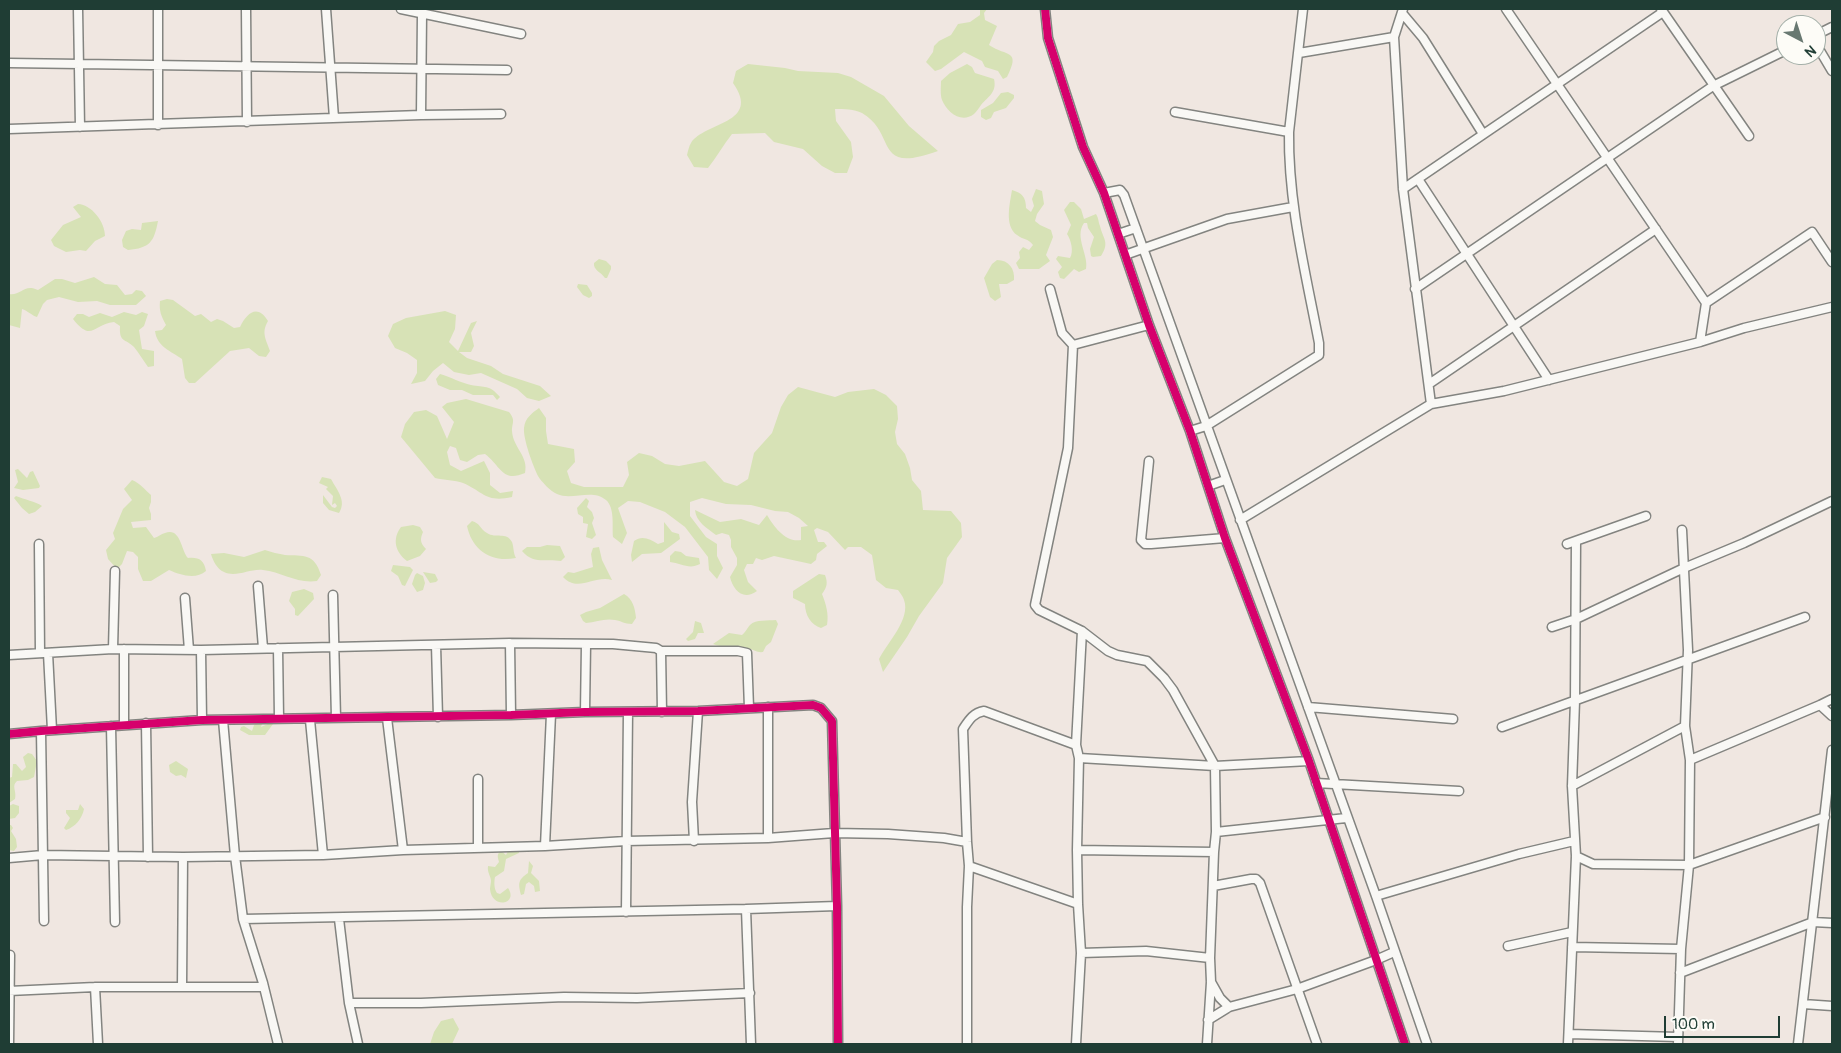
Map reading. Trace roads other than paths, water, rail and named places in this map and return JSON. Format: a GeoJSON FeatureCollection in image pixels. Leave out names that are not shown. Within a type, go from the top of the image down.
{"type":"FeatureCollection","features":[{"type":"Feature","properties":{"kind":"street"},"geometry":{"type":"LineString","coordinates":[[78,9],[80,127]]}},
{"type":"Feature","properties":{"kind":"street"},"geometry":{"type":"LineString","coordinates":[[158,9],[158,125]]}},
{"type":"Feature","properties":{"kind":"street"},"geometry":{"type":"LineString","coordinates":[[246,9],[247,122]]}},
{"type":"Feature","properties":{"kind":"street"},"geometry":{"type":"LineString","coordinates":[[326,9],[334,118]]}},
{"type":"Feature","properties":{"kind":"street"},"geometry":{"type":"LineString","coordinates":[[401,9],[521,34]]}},
{"type":"Feature","properties":{"kind":"street"},"geometry":{"type":"LineString","coordinates":[[1045,9],[1048,38],[1084,147],[1104,193],[1149,325],[1190,431],[1225,538],[1309,761],[1405,1044]]}},
{"type":"Feature","properties":{"kind":"street"},"geometry":{"type":"LineString","coordinates":[[1190,431],[1206,426],[1319,355],[1319,344],[1293,207],[1289,152],[1289,132],[1303,9]]}},
{"type":"Feature","properties":{"kind":"street"},"geometry":{"type":"LineString","coordinates":[[1506,9],[1706,303],[1700,342]]}},
{"type":"Feature","properties":{"kind":"street"},"geometry":{"type":"LineString","coordinates":[[1403,190],[1662,10],[1749,136]]}},
{"type":"Feature","properties":{"kind":"street"},"geometry":{"type":"LineString","coordinates":[[1402,11],[1423,38],[1483,134]]}},
{"type":"Feature","properties":{"kind":"street"},"geometry":{"type":"LineString","coordinates":[[1402,11],[1394,37],[1403,190],[1431,404]]}},
{"type":"Feature","properties":{"kind":"street"},"geometry":{"type":"LineString","coordinates":[[422,14],[422,115]]}},
{"type":"Feature","properties":{"kind":"street"},"geometry":{"type":"LineString","coordinates":[[1299,53],[1394,37]]}},
{"type":"Feature","properties":{"kind":"street"},"geometry":{"type":"LineString","coordinates":[[1415,289],[1713,86],[1776,55]]}},
{"type":"Feature","properties":{"kind":"street"},"geometry":{"type":"LineString","coordinates":[[9,63],[507,70]]}},
{"type":"Feature","properties":{"kind":"street"},"geometry":{"type":"LineString","coordinates":[[1175,112],[1289,132]]}},
{"type":"Feature","properties":{"kind":"street"},"geometry":{"type":"LineString","coordinates":[[9,129],[502,114]]}},
{"type":"Feature","properties":{"kind":"street"},"geometry":{"type":"LineString","coordinates":[[1418,179],[1549,380]]}},
{"type":"Feature","properties":{"kind":"street"},"geometry":{"type":"LineString","coordinates":[[1104,193],[1120,190],[1122,192],[1136,228],[1346,818],[1376,896],[1426,1044]]}},
{"type":"Feature","properties":{"kind":"street"},"geometry":{"type":"LineString","coordinates":[[1125,254],[1227,219],[1293,207]]}},
{"type":"Feature","properties":{"kind":"street"},"geometry":{"type":"LineString","coordinates":[[1118,234],[1136,228]]}},
{"type":"Feature","properties":{"kind":"street"},"geometry":{"type":"LineString","coordinates":[[1429,384],[1656,229]]}},
{"type":"Feature","properties":{"kind":"street"},"geometry":{"type":"LineString","coordinates":[[1706,303],[1812,232],[1832,262]]}},
{"type":"Feature","properties":{"kind":"street"},"geometry":{"type":"LineString","coordinates":[[1050,289],[1062,333],[1073,345],[1068,448],[1036,605],[1039,610],[1082,631],[1108,651],[1151,663],[1173,690],[1215,766],[1216,832],[1207,1044]]}},
{"type":"Feature","properties":{"kind":"street"},"geometry":{"type":"LineString","coordinates":[[1240,520],[1431,404],[1504,391],[1832,307]]}},
{"type":"Feature","properties":{"kind":"street"},"geometry":{"type":"LineString","coordinates":[[1073,345],[1149,325]]}},
{"type":"Feature","properties":{"kind":"street"},"geometry":{"type":"LineString","coordinates":[[1149,461],[1141,540],[1145,544],[1151,544],[1225,538]]}},
{"type":"Feature","properties":{"kind":"street"},"geometry":{"type":"LineString","coordinates":[[1208,486],[1225,480]]}},
{"type":"Feature","properties":{"kind":"street"},"geometry":{"type":"LineString","coordinates":[[1552,627],[1576,619],[1832,501]]}},
{"type":"Feature","properties":{"kind":"street"},"geometry":{"type":"LineString","coordinates":[[1567,544],[1646,516]]}},
{"type":"Feature","properties":{"kind":"street"},"geometry":{"type":"LineString","coordinates":[[1569,1034],[1678,1041],[1681,949],[1689,864],[1690,760],[1685,726],[1688,650],[1682,530]]}},
{"type":"Feature","properties":{"kind":"street"},"geometry":{"type":"LineString","coordinates":[[1568,1044],[1576,856],[1572,786],[1575,701],[1576,541]]}},
{"type":"Feature","properties":{"kind":"street"},"geometry":{"type":"LineString","coordinates":[[40,544],[44,653],[52,730]]}},
{"type":"Feature","properties":{"kind":"street"},"geometry":{"type":"LineString","coordinates":[[113,649],[115,571]]}},
{"type":"Feature","properties":{"kind":"street"},"geometry":{"type":"LineString","coordinates":[[258,586],[263,648]]}},
{"type":"Feature","properties":{"kind":"street"},"geometry":{"type":"LineString","coordinates":[[333,594],[336,718]]}},
{"type":"Feature","properties":{"kind":"street"},"geometry":{"type":"LineString","coordinates":[[184,598],[189,650]]}},
{"type":"Feature","properties":{"kind":"street"},"geometry":{"type":"LineString","coordinates":[[1502,728],[1805,617]]}},
{"type":"Feature","properties":{"kind":"street"},"geometry":{"type":"LineString","coordinates":[[1076,1044],[1081,952],[1078,904],[1078,758],[1076,745],[1082,631]]}},
{"type":"Feature","properties":{"kind":"street"},"geometry":{"type":"LineString","coordinates":[[9,655],[113,649],[201,650],[510,643],[613,644],[661,650],[738,651],[746,653],[749,708]]}},
{"type":"Feature","properties":{"kind":"street"},"geometry":{"type":"LineString","coordinates":[[510,643],[511,715]]}},
{"type":"Feature","properties":{"kind":"street"},"geometry":{"type":"LineString","coordinates":[[436,645],[438,717]]}},
{"type":"Feature","properties":{"kind":"street"},"geometry":{"type":"LineString","coordinates":[[585,712],[586,645]]}},
{"type":"Feature","properties":{"kind":"street"},"geometry":{"type":"LineString","coordinates":[[278,648],[279,718]]}},
{"type":"Feature","properties":{"kind":"street"},"geometry":{"type":"LineString","coordinates":[[124,649],[124,725]]}},
{"type":"Feature","properties":{"kind":"street"},"geometry":{"type":"LineString","coordinates":[[201,650],[202,720]]}},
{"type":"Feature","properties":{"kind":"street"},"geometry":{"type":"LineString","coordinates":[[661,650],[662,712]]}},
{"type":"Feature","properties":{"kind":"street"},"geometry":{"type":"LineString","coordinates":[[1690,760],[1820,705],[1832,698]]}},
{"type":"Feature","properties":{"kind":"street"},"geometry":{"type":"LineString","coordinates":[[9,734],[202,720],[279,718],[310,720],[585,712],[662,712],[813,705],[820,708],[832,722],[838,1044]]}},
{"type":"Feature","properties":{"kind":"street"},"geometry":{"type":"LineString","coordinates":[[1820,705],[1832,716]]}},
{"type":"Feature","properties":{"kind":"street"},"geometry":{"type":"LineString","coordinates":[[768,707],[768,838]]}},
{"type":"Feature","properties":{"kind":"street"},"geometry":{"type":"LineString","coordinates":[[1308,708],[1453,719]]}},
{"type":"Feature","properties":{"kind":"street"},"geometry":{"type":"LineString","coordinates":[[694,841],[692,802],[698,711]]}},
{"type":"Feature","properties":{"kind":"street"},"geometry":{"type":"LineString","coordinates":[[967,1044],[967,907],[969,866],[963,729],[976,712],[984,711],[1076,745]]}},
{"type":"Feature","properties":{"kind":"street"},"geometry":{"type":"LineString","coordinates":[[626,912],[629,767],[628,712]]}},
{"type":"Feature","properties":{"kind":"street"},"geometry":{"type":"LineString","coordinates":[[545,846],[551,714]]}},
{"type":"Feature","properties":{"kind":"street"},"geometry":{"type":"LineString","coordinates":[[387,718],[403,850]]}},
{"type":"Feature","properties":{"kind":"street"},"geometry":{"type":"LineString","coordinates":[[223,720],[235,856],[243,919],[264,987],[278,1044]]}},
{"type":"Feature","properties":{"kind":"street"},"geometry":{"type":"LineString","coordinates":[[310,720],[323,855]]}},
{"type":"Feature","properties":{"kind":"street"},"geometry":{"type":"LineString","coordinates":[[146,724],[148,857]]}},
{"type":"Feature","properties":{"kind":"street"},"geometry":{"type":"LineString","coordinates":[[111,726],[115,922]]}},
{"type":"Feature","properties":{"kind":"street"},"geometry":{"type":"LineString","coordinates":[[1572,786],[1685,726]]}},
{"type":"Feature","properties":{"kind":"street"},"geometry":{"type":"LineString","coordinates":[[41,731],[44,921]]}},
{"type":"Feature","properties":{"kind":"street"},"geometry":{"type":"LineString","coordinates":[[1798,1044],[1823,842],[1832,750]]}},
{"type":"Feature","properties":{"kind":"street"},"geometry":{"type":"LineString","coordinates":[[1078,758],[1215,766],[1309,761]]}},
{"type":"Feature","properties":{"kind":"street"},"geometry":{"type":"LineString","coordinates":[[478,779],[478,848]]}},
{"type":"Feature","properties":{"kind":"street"},"geometry":{"type":"LineString","coordinates":[[1316,782],[1459,791]]}},
{"type":"Feature","properties":{"kind":"street"},"geometry":{"type":"LineString","coordinates":[[1576,856],[1593,864],[1689,864],[1825,817]]}},
{"type":"Feature","properties":{"kind":"street"},"geometry":{"type":"LineString","coordinates":[[1216,832],[1346,818]]}},
{"type":"Feature","properties":{"kind":"street"},"geometry":{"type":"LineString","coordinates":[[9,858],[43,855],[183,857],[323,855],[626,841],[768,838],[834,833],[888,834],[944,838],[967,842]]}},
{"type":"Feature","properties":{"kind":"street"},"geometry":{"type":"LineString","coordinates":[[1376,896],[1519,854],[1574,841]]}},
{"type":"Feature","properties":{"kind":"street"},"geometry":{"type":"LineString","coordinates":[[1823,842],[1832,842]]}},
{"type":"Feature","properties":{"kind":"street"},"geometry":{"type":"LineString","coordinates":[[1077,850],[1214,852]]}},
{"type":"Feature","properties":{"kind":"street"},"geometry":{"type":"LineString","coordinates":[[182,987],[183,857]]}},
{"type":"Feature","properties":{"kind":"street"},"geometry":{"type":"LineString","coordinates":[[969,866],[1078,904]]}},
{"type":"Feature","properties":{"kind":"street"},"geometry":{"type":"LineString","coordinates":[[1213,886],[1251,879],[1256,879],[1260,882],[1317,1044]]}},
{"type":"Feature","properties":{"kind":"street"},"geometry":{"type":"LineString","coordinates":[[243,919],[339,919],[836,906]]}},
{"type":"Feature","properties":{"kind":"street"},"geometry":{"type":"LineString","coordinates":[[746,909],[751,1044]]}},
{"type":"Feature","properties":{"kind":"street"},"geometry":{"type":"LineString","coordinates":[[339,919],[350,1003],[358,1044]]}},
{"type":"Feature","properties":{"kind":"street"},"geometry":{"type":"LineString","coordinates":[[1680,973],[1813,922],[1832,923]]}},
{"type":"Feature","properties":{"kind":"street"},"geometry":{"type":"LineString","coordinates":[[1508,946],[1572,932]]}},
{"type":"Feature","properties":{"kind":"street"},"geometry":{"type":"LineString","coordinates":[[1572,947],[1681,949]]}},
{"type":"Feature","properties":{"kind":"street"},"geometry":{"type":"LineString","coordinates":[[1081,952],[1146,951],[1210,958]]}},
{"type":"Feature","properties":{"kind":"street"},"geometry":{"type":"LineString","coordinates":[[1208,1020],[1230,1007],[1297,989],[1394,952]]}},
{"type":"Feature","properties":{"kind":"street"},"geometry":{"type":"LineString","coordinates":[[9,1044],[10,955]]}},
{"type":"Feature","properties":{"kind":"street"},"geometry":{"type":"LineString","coordinates":[[1211,982],[1220,998],[1230,1007]]}},
{"type":"Feature","properties":{"kind":"street"},"geometry":{"type":"LineString","coordinates":[[9,991],[95,987],[264,987]]}},
{"type":"Feature","properties":{"kind":"street"},"geometry":{"type":"LineString","coordinates":[[95,987],[98,1044]]}},
{"type":"Feature","properties":{"kind":"street"},"geometry":{"type":"LineString","coordinates":[[350,1003],[421,1003],[564,997],[628,998],[750,993]]}},
{"type":"Feature","properties":{"kind":"street"},"geometry":{"type":"LineString","coordinates":[[1803,1004],[1832,1006]]}}]}
